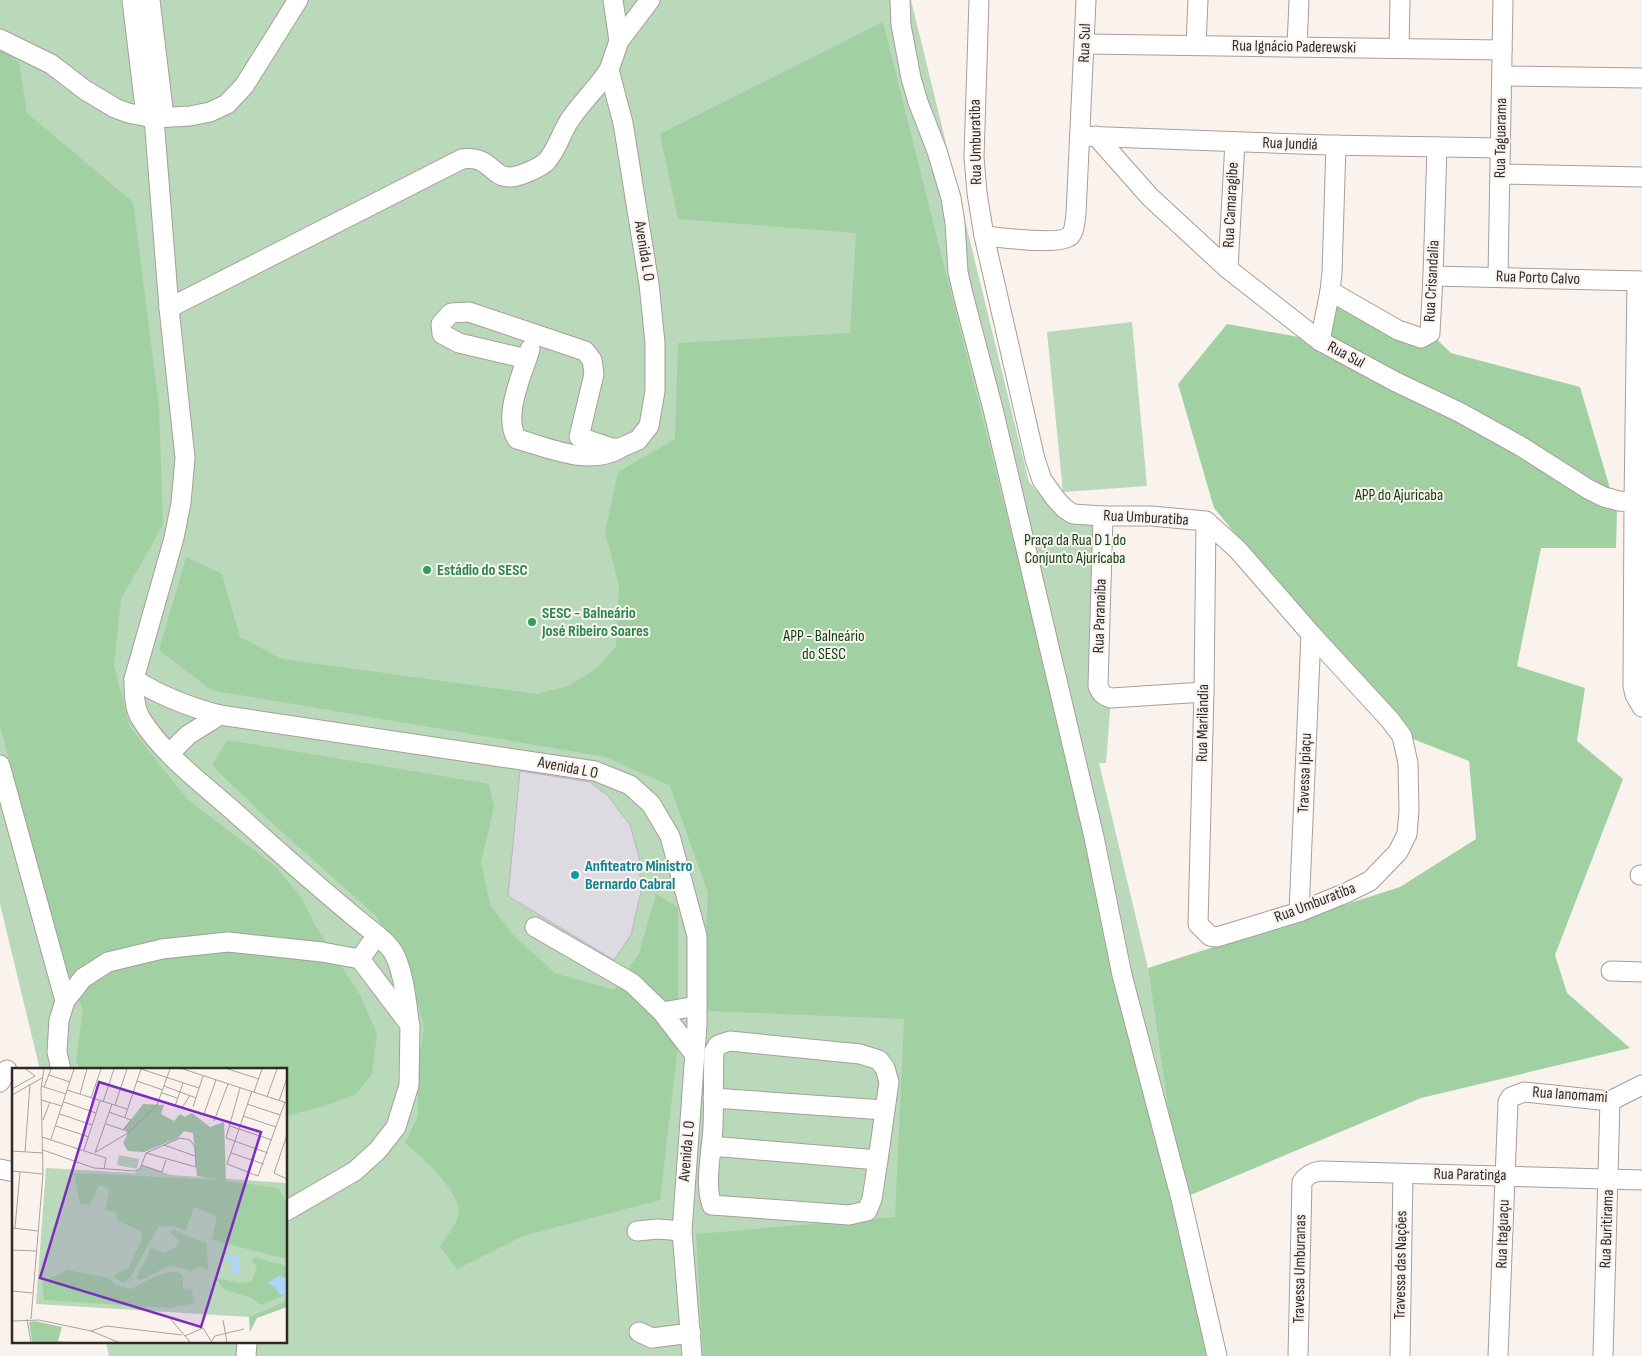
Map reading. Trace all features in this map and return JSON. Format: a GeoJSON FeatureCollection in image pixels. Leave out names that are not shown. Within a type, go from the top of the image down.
{"type":"FeatureCollection","features":[{"type":"Feature","properties":{"kind":"street"},"geometry":{"type":"LineString","coordinates":[[132,0],[155,117]]}},
{"type":"Feature","properties":{"kind":"street"},"geometry":{"type":"LineString","coordinates":[[150,0],[155,117],[169,308],[185,458],[181,503],[174,538],[134,679],[134,696],[140,717],[152,734],[170,753],[340,906],[377,935],[392,950],[406,994],[410,1025],[409,1084],[396,1127],[378,1150],[355,1172],[288,1210]]}},
{"type":"Feature","properties":{"kind":"street"},"geometry":{"type":"LineString","coordinates":[[0,39],[51,64],[85,90],[115,108],[128,113],[155,117],[190,116],[210,112],[227,104],[244,86],[298,0]]}},
{"type":"Feature","properties":{"kind":"street"},"geometry":{"type":"LineString","coordinates":[[613,0],[618,41]]}},
{"type":"Feature","properties":{"kind":"street"},"geometry":{"type":"LineString","coordinates":[[169,308],[462,159],[472,158],[483,161],[497,173],[510,177],[532,170],[544,163],[555,150],[570,120],[609,70],[618,41],[650,0]]}},
{"type":"Feature","properties":{"kind":"street"},"geometry":{"type":"LineString","coordinates":[[900,0],[901,25],[911,78],[937,151],[951,198],[955,224],[958,272],[964,302],[993,409],[1092,828],[1122,976],[1181,1199],[1217,1356]]}},
{"type":"Feature","properties":{"kind":"street","name":"Rua Umburatiba"},"geometry":{"type":"LineString","coordinates":[[979,0],[974,157],[984,236],[1035,458],[1042,480],[1054,498],[1073,514],[1151,516],[1206,521],[1238,550],[1311,634],[1384,713],[1402,736],[1408,763],[1409,811],[1407,834],[1398,852],[1370,881],[1299,912],[1217,937],[1210,936],[1198,924]]}},
{"type":"Feature","properties":{"kind":"street","name":"Rua Sul"},"geometry":{"type":"LineString","coordinates":[[984,236],[1038,241],[1061,240],[1068,238],[1072,234],[1088,136],[1086,0]]}},
{"type":"Feature","properties":{"kind":"street"},"geometry":{"type":"LineString","coordinates":[[1196,45],[1198,0]]}},
{"type":"Feature","properties":{"kind":"street"},"geometry":{"type":"LineString","coordinates":[[1297,47],[1299,0]]}},
{"type":"Feature","properties":{"kind":"street"},"geometry":{"type":"LineString","coordinates":[[1399,48],[1400,0]]}},
{"type":"Feature","properties":{"kind":"street","name":"Rua Taguarama"},"geometry":{"type":"LineString","coordinates":[[1498,276],[1503,0]]}},
{"type":"Feature","properties":{"kind":"street","name":"Rua Ignácio Paderewski"},"geometry":{"type":"LineString","coordinates":[[1086,44],[1502,50]]}},
{"type":"Feature","properties":{"kind":"street","name":"Avenida L O"},"geometry":{"type":"LineString","coordinates":[[527,359],[511,412],[512,431],[517,439],[582,456],[607,455],[638,440],[649,426],[655,391],[655,343],[650,284],[623,123],[609,70]]}},
{"type":"Feature","properties":{"kind":"street"},"geometry":{"type":"LineString","coordinates":[[1502,76],[1642,78]]}},
{"type":"Feature","properties":{"kind":"street","name":"Rua Sul"},"geometry":{"type":"LineString","coordinates":[[1088,136],[1150,197],[1228,269],[1320,341],[1396,382],[1467,416],[1522,447],[1588,489],[1604,497],[1638,503]]}},
{"type":"Feature","properties":{"kind":"street","name":"Rua Jundiá"},"geometry":{"type":"LineString","coordinates":[[1088,136],[1336,145],[1500,148]]}},
{"type":"Feature","properties":{"kind":"street","name":"Rua Camaragibe"},"geometry":{"type":"LineString","coordinates":[[1228,269],[1235,142]]}},
{"type":"Feature","properties":{"kind":"street"},"geometry":{"type":"LineString","coordinates":[[1320,341],[1330,291],[1336,145]]}},
{"type":"Feature","properties":{"kind":"street","name":"Rua Crisandalia"},"geometry":{"type":"LineString","coordinates":[[1330,291],[1398,330],[1421,338],[1430,333],[1434,276],[1437,147]]}},
{"type":"Feature","properties":{"kind":"street"},"geometry":{"type":"LineString","coordinates":[[1500,174],[1642,177]]}},
{"type":"Feature","properties":{"kind":"street","name":"Rua Porto Calvo"},"geometry":{"type":"LineString","coordinates":[[1434,276],[1498,276],[1639,281]]}},
{"type":"Feature","properties":{"kind":"street"},"geometry":{"type":"LineString","coordinates":[[1639,281],[1638,631],[1634,686],[1635,695],[1642,707]]}},
{"type":"Feature","properties":{"kind":"street"},"geometry":{"type":"LineString","coordinates":[[535,333],[527,359],[459,343],[442,334],[441,324],[451,313],[469,312],[535,333],[585,351],[592,360],[594,374],[579,437],[612,448],[620,448]]}},
{"type":"Feature","properties":{"kind":"street","name":"Rua Paranaiba"},"geometry":{"type":"LineString","coordinates":[[1103,516],[1098,686],[1105,696],[1110,698],[1204,692]]}},
{"type":"Feature","properties":{"kind":"street","name":"Rua Marilândia"},"geometry":{"type":"LineString","coordinates":[[1198,924],[1206,521]]}},
{"type":"Feature","properties":{"kind":"street","name":"Travessa Ipiaçu"},"geometry":{"type":"LineString","coordinates":[[1299,912],[1311,634]]}},
{"type":"Feature","properties":{"kind":"street","name":"Avenida L O"},"geometry":{"type":"LineString","coordinates":[[134,679],[170,699],[220,715],[595,770],[630,786],[651,804],[670,836],[697,936],[695,1055],[682,1231],[692,1356]]}},
{"type":"Feature","properties":{"kind":"street"},"geometry":{"type":"LineString","coordinates":[[170,753],[188,735],[220,715]]}},
{"type":"Feature","properties":{"kind":"street"},"geometry":{"type":"LineString","coordinates":[[0,766],[65,1001]]}},
{"type":"Feature","properties":{"kind":"street"},"geometry":{"type":"LineString","coordinates":[[535,926],[632,983],[662,1012],[695,1055]]}},
{"type":"Feature","properties":{"kind":"street"},"geometry":{"type":"LineString","coordinates":[[360,959],[377,935]]}},
{"type":"Feature","properties":{"kind":"street"},"geometry":{"type":"LineString","coordinates":[[61,1068],[57,1052],[59,1020],[65,1001],[83,978],[108,962],[162,949],[228,942],[322,952],[360,959],[410,1025]]}},
{"type":"Feature","properties":{"kind":"street"},"geometry":{"type":"LineString","coordinates":[[1611,971],[1642,972]]}},
{"type":"Feature","properties":{"kind":"street"},"geometry":{"type":"LineString","coordinates":[[662,1012],[697,1006]]}},
{"type":"Feature","properties":{"kind":"street"},"geometry":{"type":"LineString","coordinates":[[730,1042],[860,1054],[879,1060],[885,1068],[889,1082],[884,1110],[872,1199],[867,1211],[849,1215],[712,1205],[709,1189],[713,1125],[714,1052],[718,1045],[730,1042]]}},
{"type":"Feature","properties":{"kind":"street","name":"Rua Ianomami"},"geometry":{"type":"LineString","coordinates":[[1524,1092],[1610,1102],[1642,1085]]}},
{"type":"Feature","properties":{"kind":"street","name":"Rua Itaguaçu"},"geometry":{"type":"LineString","coordinates":[[1498,1356],[1508,1102],[1511,1097],[1524,1092]]}},
{"type":"Feature","properties":{"kind":"street"},"geometry":{"type":"LineString","coordinates":[[713,1098],[884,1110]]}},
{"type":"Feature","properties":{"kind":"street","name":"Rua Buritirama"},"geometry":{"type":"LineString","coordinates":[[1603,1356],[1610,1102]]}},
{"type":"Feature","properties":{"kind":"street"},"geometry":{"type":"LineString","coordinates":[[690,1122],[713,1125]]}},
{"type":"Feature","properties":{"kind":"street"},"geometry":{"type":"LineString","coordinates":[[712,1146],[878,1160]]}},
{"type":"Feature","properties":{"kind":"street","name":"Rua Paratinga"},"geometry":{"type":"LineString","coordinates":[[1302,1182],[1306,1176],[1313,1172],[1321,1171],[1642,1180]]}},
{"type":"Feature","properties":{"kind":"street","name":"Travessa das Nações"},"geometry":{"type":"LineString","coordinates":[[1400,1356],[1402,1174]]}},
{"type":"Feature","properties":{"kind":"street","name":"Travessa Umburanas"},"geometry":{"type":"LineString","coordinates":[[1298,1356],[1302,1182]]}},
{"type":"Feature","properties":{"kind":"street"},"geometry":{"type":"LineString","coordinates":[[637,1231],[658,1229],[682,1231]]}},
{"type":"Feature","properties":{"kind":"street"},"geometry":{"type":"LineString","coordinates":[[640,1332],[652,1338],[691,1333]]}},
{"type":"Feature","properties":{"kind":"green space","name":"SESC - Balneário José Ribeiro Soares"},"geometry":{"type":"Polygon","coordinates":[[[0,0],[911,0],[1029,482],[1051,508],[1070,521],[1103,523],[1098,686],[1111,698],[1106,763],[1099,763],[1148,968],[1181,1199],[1223,1356],[109,1356],[106,1344],[288,1344],[288,1068],[40,1068],[0,904],[0,0]]]}},
{"type":"Feature","properties":{"kind":"green space","name":"APP - Balneário do SESC"},"geometry":{"type":"Polygon","coordinates":[[[883,22],[1122,975],[1180,1193],[1148,968],[1400,887],[1476,839],[1469,761],[1400,734],[1214,508],[1178,384],[1227,324],[1320,341],[1330,291],[1398,330],[1430,333],[1451,353],[1580,387],[1617,512],[1616,548],[1541,548],[1517,666],[1585,688],[1577,741],[1623,779],[1555,955],[1567,993],[1630,1048],[1421,1098],[1181,1199],[1208,1356],[703,1356],[696,1234],[895,1217],[904,1019],[706,1011],[702,997],[708,893],[670,786],[606,757],[211,690],[159,650],[186,557],[222,574],[240,637],[282,659],[537,694],[568,686],[596,669],[616,646],[619,586],[605,532],[618,472],[675,439],[678,343],[850,333],[856,233],[678,219],[660,134],[883,22]]]}},
{"type":"Feature","properties":{"kind":"green space"},"geometry":{"type":"Polygon","coordinates":[[[0,47],[19,62],[27,113],[133,202],[159,406],[163,525],[121,599],[114,665],[130,727],[187,799],[276,867],[301,897],[315,925],[360,995],[377,1033],[372,1074],[355,1095],[321,1107],[288,1115],[288,1068],[79,1068],[76,1060],[83,1009],[63,964],[0,726],[0,47]]]}},
{"type":"Feature","properties":{"kind":"green space"},"geometry":{"type":"Polygon","coordinates":[[[1132,322],[1147,486],[1063,492],[1047,332],[1132,322]]]}},
{"type":"Feature","properties":{"kind":"green space"},"geometry":{"type":"Polygon","coordinates":[[[227,740],[489,784],[494,807],[481,862],[490,905],[515,937],[555,973],[614,990],[639,953],[656,894],[678,907],[678,1046],[660,1200],[523,1236],[457,1269],[440,1247],[457,1220],[458,1207],[454,1197],[440,1176],[405,1143],[418,1116],[418,1065],[424,1029],[411,974],[376,916],[262,814],[212,765],[227,740]]]}},
{"type":"Feature","properties":{"kind":"building","name":"Anfiteatro Ministro Bernardo Cabral"},"geometry":{"type":"Polygon","coordinates":[[[520,771],[590,782],[608,796],[630,825],[639,857],[641,892],[631,935],[614,960],[508,896],[520,771]]]}},
{"type":"Feature","properties":{"kind":"place","name":"Estádio do SESC"},"geometry":{"type":"Point","coordinates":[427,570]}},
{"type":"Feature","properties":{"kind":"place","name":"SESC - Balneário José Ribeiro Soares"},"geometry":{"type":"Point","coordinates":[532,622]}},
{"type":"Feature","properties":{"kind":"place","name":"Anfiteatro Ministro Bernardo Cabral"},"geometry":{"type":"Point","coordinates":[575,875]}},
{"type":"Feature","properties":{"kind":"park label","name":"APP do Ajuricaba"},"geometry":{"type":"Point","coordinates":[1399,495]}},
{"type":"Feature","properties":{"kind":"park label","name":"Praça da Rua D 1 do Conjunto Ajuricaba"},"geometry":{"type":"Point","coordinates":[1075,549]}}]}
